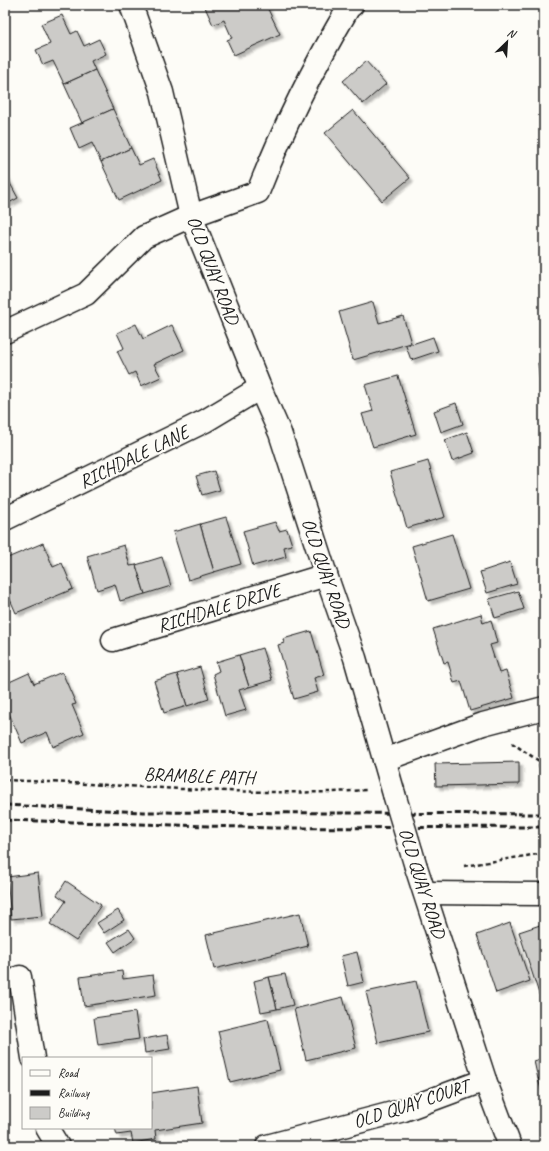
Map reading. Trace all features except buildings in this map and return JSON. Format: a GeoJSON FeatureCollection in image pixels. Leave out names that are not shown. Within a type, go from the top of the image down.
{"type":"FeatureCollection","features":[{"type":"Feature","properties":{"kind":"street","name":"OLD QUAY ROAD"},"geometry":{"type":"LineString","coordinates":[[131,5],[162,92],[191,216],[260,388],[280,433],[326,575],[355,658],[416,867],[485,1080],[510,1146]]}},
{"type":"Feature","properties":{"kind":"street"},"geometry":{"type":"LineString","coordinates":[[5,332],[86,294],[144,237],[191,216],[258,192],[269,164],[325,46],[348,7],[352,5]]}},
{"type":"Feature","properties":{"kind":"street","name":"RICHDALE LANE"},"geometry":{"type":"LineString","coordinates":[[5,519],[205,422],[260,388]]}},
{"type":"Feature","properties":{"kind":"street","name":"RICHDALE DRIVE"},"geometry":{"type":"LineString","coordinates":[[113,640],[326,575]]}},
{"type":"Feature","properties":{"kind":"street"},"geometry":{"type":"LineString","coordinates":[[384,760],[483,724],[544,708]]}},
{"type":"Feature","properties":{"kind":"street"},"geometry":{"type":"LineString","coordinates":[[425,893],[544,894]]}},
{"type":"Feature","properties":{"kind":"street"},"geometry":{"type":"LineString","coordinates":[[20,977],[33,1057]]}},
{"type":"Feature","properties":{"kind":"street","name":"OLD QUAY COURT"},"geometry":{"type":"LineString","coordinates":[[267,1146],[404,1110],[485,1080]]}},
{"type":"Feature","properties":{"kind":"street"},"geometry":{"type":"LineString","coordinates":[[48,1129],[58,1146]]}},
{"type":"Feature","properties":{"kind":"path"},"geometry":{"type":"LineString","coordinates":[[483,724],[539,761],[544,796]]}},
{"type":"Feature","properties":{"kind":"path","name":"BRAMBLE PATH"},"geometry":{"type":"LineString","coordinates":[[5,780],[138,788],[324,794],[393,791]]}},
{"type":"Feature","properties":{"kind":"path"},"geometry":{"type":"LineString","coordinates":[[462,866],[544,853]]}},
{"type":"Feature","properties":{"kind":"railway"},"geometry":{"type":"LineString","coordinates":[[5,805],[143,812],[544,814]]}},
{"type":"Feature","properties":{"kind":"railway"},"geometry":{"type":"LineString","coordinates":[[5,820],[275,828],[544,827]]}}]}
